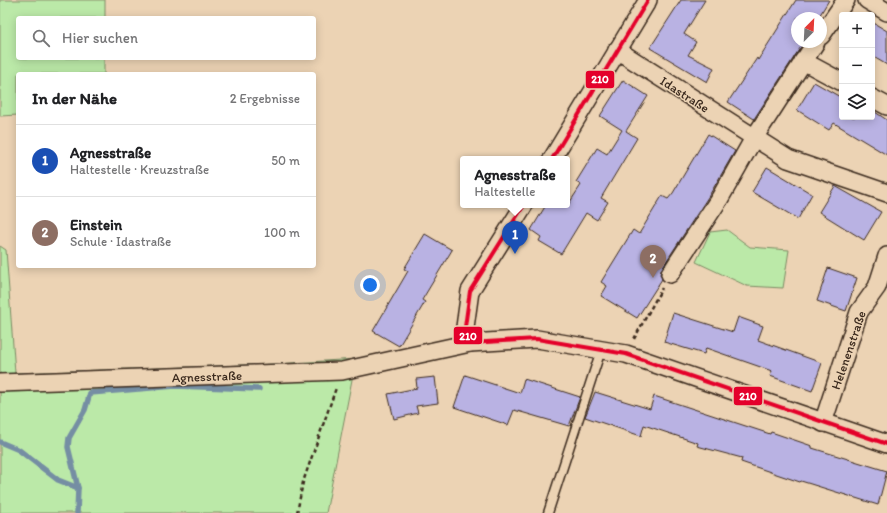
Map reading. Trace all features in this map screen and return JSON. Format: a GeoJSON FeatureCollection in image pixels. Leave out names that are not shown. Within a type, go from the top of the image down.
{"type":"FeatureCollection","features":[{"type":"Feature","properties":{"kind":"street"},"geometry":{"type":"LineString","coordinates":[[554,156],[648,0]]}},
{"type":"Feature","properties":{"kind":"street"},"geometry":{"type":"LineString","coordinates":[[827,27],[846,0]]}},
{"type":"Feature","properties":{"kind":"street"},"geometry":{"type":"LineString","coordinates":[[867,0],[887,12]]}},
{"type":"Feature","properties":{"kind":"street"},"geometry":{"type":"LineString","coordinates":[[670,274],[720,198],[754,138],[812,48]]}},
{"type":"Feature","properties":{"kind":"street","name":"Idastraße"},"geometry":{"type":"LineString","coordinates":[[617,50],[788,159],[887,193]]}},
{"type":"Feature","properties":{"kind":"street"},"geometry":{"type":"LineString","coordinates":[[803,61],[839,80]]}},
{"type":"Feature","properties":{"kind":"street"},"geometry":{"type":"LineString","coordinates":[[875,100],[887,106]]}},
{"type":"Feature","properties":{"kind":"street"},"geometry":{"type":"LineString","coordinates":[[470,343],[465,327],[470,291],[522,208]]}},
{"type":"Feature","properties":{"kind":"street","name":"Helenenstraße"},"geometry":{"type":"LineString","coordinates":[[823,423],[859,312],[877,286],[887,256]]}},
{"type":"Feature","properties":{"kind":"street","name":"Agnesstraße"},"geometry":{"type":"LineString","coordinates":[[0,383],[342,371],[470,343],[537,339],[626,354],[887,444]]}},
{"type":"Feature","properties":{"kind":"lane"},"geometry":{"type":"LineString","coordinates":[[548,513],[601,350]]}},
{"type":"Feature","properties":{"kind":"path"},"geometry":{"type":"LineString","coordinates":[[626,354],[670,274]]}},
{"type":"Feature","properties":{"kind":"path"},"geometry":{"type":"LineString","coordinates":[[297,513],[303,482],[342,371]]}},
{"type":"Feature","properties":{"kind":"green space"},"geometry":{"type":"Polygon","coordinates":[[[0,0],[105,0],[105,16],[16,16],[16,60],[104,60],[104,72],[16,72],[16,115],[0,116],[0,0]]]}},
{"type":"Feature","properties":{"kind":"green space"},"geometry":{"type":"Polygon","coordinates":[[[727,230],[750,247],[789,250],[783,288],[747,286],[696,262],[710,232],[727,230]]]}},
{"type":"Feature","properties":{"kind":"green space"},"geometry":{"type":"Polygon","coordinates":[[[0,246],[6,250],[15,373],[275,364],[356,359],[326,513],[0,513],[0,246]]]}},
{"type":"Feature","properties":{"kind":"building"},"geometry":{"type":"Polygon","coordinates":[[[681,0],[705,0],[684,34],[696,42],[688,55],[714,68],[707,82],[650,48],[681,0]]]}},
{"type":"Feature","properties":{"kind":"building"},"geometry":{"type":"Polygon","coordinates":[[[796,0],[829,0],[822,12],[791,12],[791,48],[800,48],[754,119],[728,102],[757,58],[758,60],[796,0]]]}},
{"type":"Feature","properties":{"kind":"building"},"geometry":{"type":"Polygon","coordinates":[[[875,24],[887,31],[887,65],[875,58],[875,24]]]}},
{"type":"Feature","properties":{"kind":"building"},"geometry":{"type":"Polygon","coordinates":[[[623,80],[648,96],[626,131],[637,138],[601,198],[608,202],[597,220],[586,213],[561,254],[539,241],[541,237],[531,230],[544,208],[570,208],[570,202],[581,185],[576,182],[597,148],[607,154],[622,130],[600,116],[623,80]]]}},
{"type":"Feature","properties":{"kind":"building"},"geometry":{"type":"Polygon","coordinates":[[[814,82],[839,96],[839,120],[875,120],[875,112],[887,120],[887,155],[834,123],[829,130],[797,110],[814,82]]]}},
{"type":"Feature","properties":{"kind":"building"},"geometry":{"type":"Polygon","coordinates":[[[708,134],[735,151],[710,194],[662,268],[660,274],[662,279],[637,318],[601,296],[607,286],[601,282],[633,230],[639,234],[662,196],[668,199],[673,193],[708,134]]]}},
{"type":"Feature","properties":{"kind":"building"},"geometry":{"type":"Polygon","coordinates":[[[767,167],[812,194],[798,219],[752,192],[767,167]]]}},
{"type":"Feature","properties":{"kind":"building"},"geometry":{"type":"Polygon","coordinates":[[[835,186],[881,212],[864,240],[819,212],[835,186]]]}},
{"type":"Feature","properties":{"kind":"building"},"geometry":{"type":"Polygon","coordinates":[[[425,234],[452,250],[422,300],[425,302],[399,346],[373,331],[408,271],[404,269],[425,234]]]}},
{"type":"Feature","properties":{"kind":"building"},"geometry":{"type":"Polygon","coordinates":[[[828,268],[857,278],[846,311],[817,301],[828,268]]]}},
{"type":"Feature","properties":{"kind":"building"},"geometry":{"type":"Polygon","coordinates":[[[673,313],[733,332],[738,317],[763,326],[758,340],[822,363],[812,391],[770,376],[772,371],[706,348],[704,354],[664,342],[673,313]]]}},
{"type":"Feature","properties":{"kind":"building"},"geometry":{"type":"Polygon","coordinates":[[[465,375],[520,393],[524,379],[580,397],[569,426],[514,410],[508,425],[454,407],[465,375]]]}},
{"type":"Feature","properties":{"kind":"building"},"geometry":{"type":"Polygon","coordinates":[[[435,377],[438,403],[416,406],[418,413],[394,419],[388,394],[417,388],[416,379],[435,377]]]}},
{"type":"Feature","properties":{"kind":"building"},"geometry":{"type":"Polygon","coordinates":[[[595,392],[650,409],[654,396],[770,434],[771,432],[812,446],[812,448],[887,471],[878,505],[801,481],[800,482],[741,462],[742,458],[697,446],[698,443],[644,425],[641,436],[585,417],[595,392]]]}},
{"type":"Feature","properties":{"kind":"waterway"},"geometry":{"type":"LineString","coordinates":[[78,488],[68,447],[69,438],[85,410],[90,393],[175,386],[259,389]]}},
{"type":"Feature","properties":{"kind":"waterway"},"geometry":{"type":"LineString","coordinates":[[0,442],[19,450],[58,480],[78,488],[77,513]]}},
{"type":"Feature","properties":{"kind":"transit line","name":"210"},"geometry":{"type":"LineString","coordinates":[[554,156],[648,0]]}},
{"type":"Feature","properties":{"kind":"transit line","name":"210"},"geometry":{"type":"LineString","coordinates":[[522,208],[470,291],[465,327],[470,343],[537,339],[626,354],[887,444]]}},
{"type":"Feature","properties":{"kind":"place","name":"Agnesstraße"},"geometry":{"type":"Point","coordinates":[515,254]}},
{"type":"Feature","properties":{"kind":"place","name":"Einstein"},"geometry":{"type":"Point","coordinates":[653,278]}}]}
